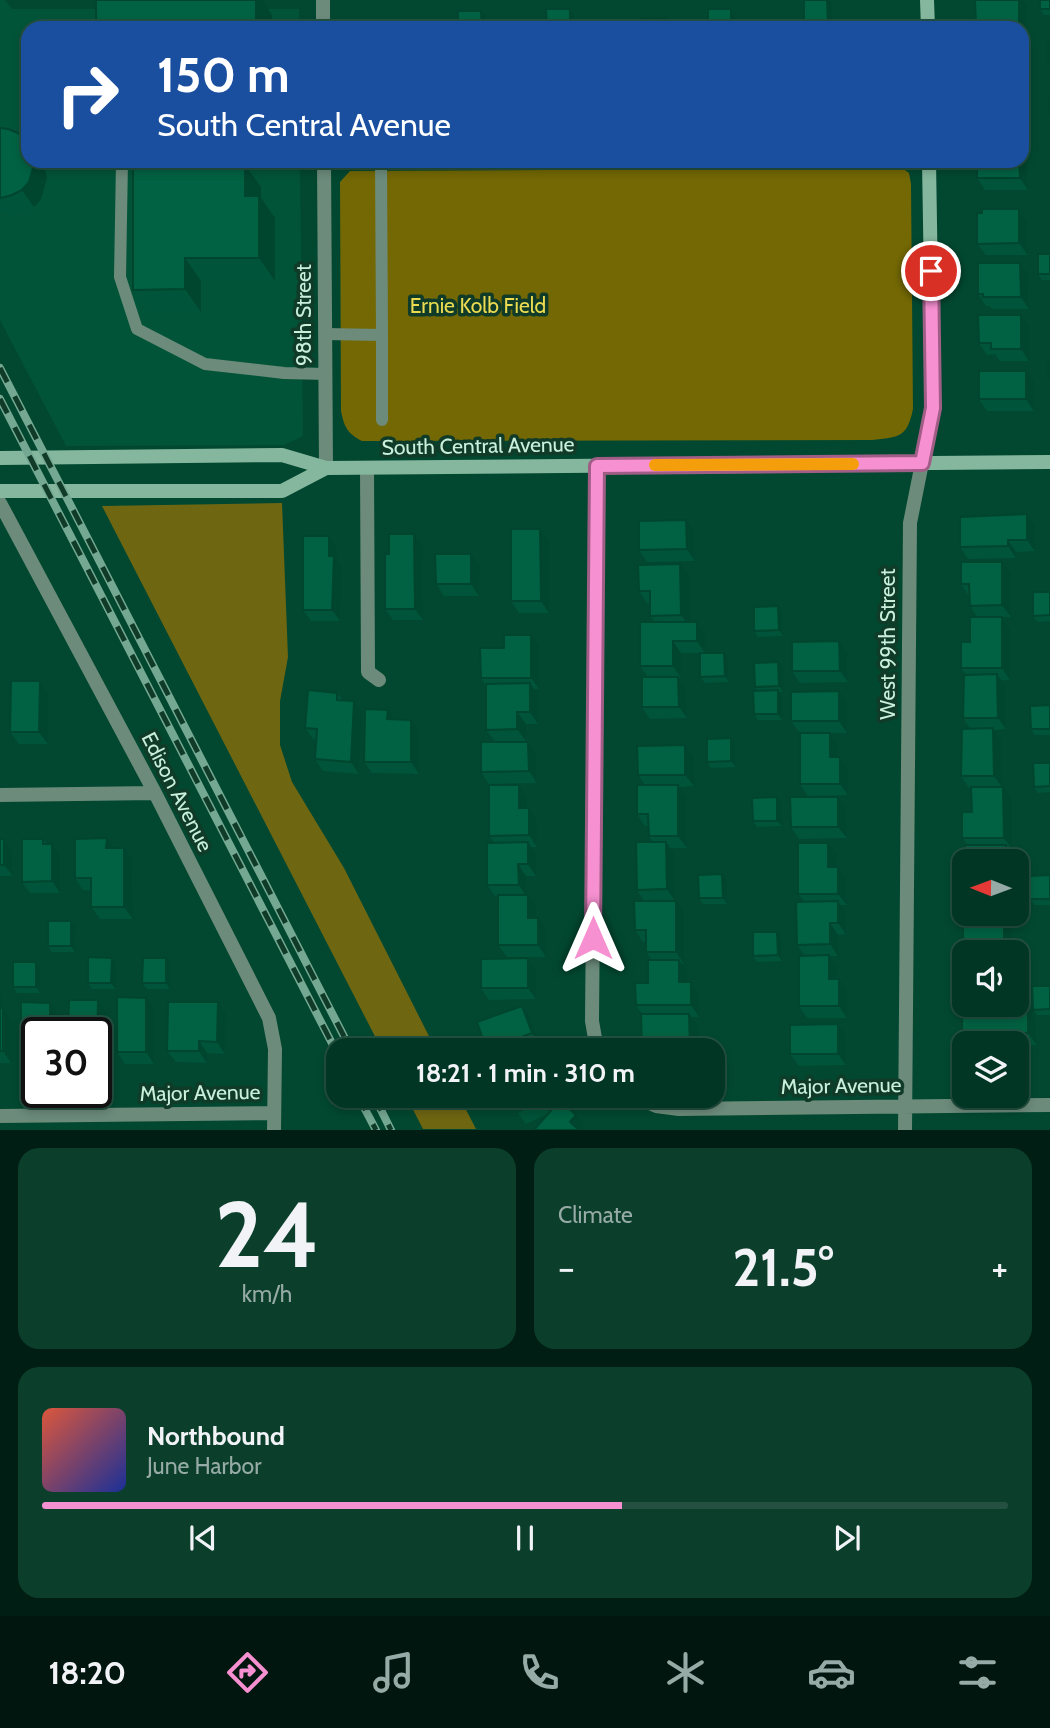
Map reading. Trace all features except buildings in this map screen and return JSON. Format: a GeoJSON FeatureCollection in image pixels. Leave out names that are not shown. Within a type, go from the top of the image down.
{"type":"FeatureCollection","features":[{"type":"Feature","properties":{"kind":"street"},"geometry":{"type":"LineString","coordinates":[[323,0],[323,21]]}},
{"type":"Feature","properties":{"kind":"street"},"geometry":{"type":"LineString","coordinates":[[927,0],[928,21]]}},
{"type":"Feature","properties":{"kind":"street","name":"98th Street"},"geometry":{"type":"LineString","coordinates":[[324,168],[326,468]]}},
{"type":"Feature","properties":{"kind":"street","name":"West 99th Street"},"geometry":{"type":"LineString","coordinates":[[905,1129],[910,523],[933,408],[929,168]]}},
{"type":"Feature","properties":{"kind":"street","name":"South Central Avenue"},"geometry":{"type":"LineString","coordinates":[[0,458],[282,455],[326,468],[1050,462]]}},
{"type":"Feature","properties":{"kind":"street"},"geometry":{"type":"LineString","coordinates":[[595,1038],[592,1021],[597,466]]}},
{"type":"Feature","properties":{"kind":"street","name":"South Central Avenue"},"geometry":{"type":"LineString","coordinates":[[0,491],[282,491],[326,468]]}},
{"type":"Feature","properties":{"kind":"street"},"geometry":{"type":"LineString","coordinates":[[367,468],[368,672],[380,680]]}},
{"type":"Feature","properties":{"kind":"street","name":"Edison Avenue"},"geometry":{"type":"LineString","coordinates":[[0,503],[155,793],[269,1018],[275,1049],[274,1113]]}},
{"type":"Feature","properties":{"kind":"street"},"geometry":{"type":"LineString","coordinates":[[0,794],[155,793]]}},
{"type":"Feature","properties":{"kind":"street","name":"Major Avenue"},"geometry":{"type":"LineString","coordinates":[[673,1108],[1050,1105]]}},
{"type":"Feature","properties":{"kind":"street"},"geometry":{"type":"LineString","coordinates":[[274,1113],[274,1129]]}},
{"type":"Feature","properties":{"kind":"street","name":"Major Avenue"},"geometry":{"type":"LineString","coordinates":[[0,1116],[274,1113]]}},
{"type":"Feature","properties":{"kind":"lane"},"geometry":{"type":"LineString","coordinates":[[122,168],[120,277],[136,329],[205,364],[284,373],[326,374]]}},
{"type":"Feature","properties":{"kind":"lane"},"geometry":{"type":"LineString","coordinates":[[381,168],[382,420]]}},
{"type":"Feature","properties":{"kind":"lane"},"geometry":{"type":"LineString","coordinates":[[325,334],[382,335]]}},
{"type":"Feature","properties":{"kind":"shaded area"},"geometry":{"type":"Polygon","coordinates":[[[0,0],[5,0],[12,9],[299,9],[299,21],[21,21],[21,168],[300,168],[303,436],[284,445],[66,446],[0,320],[0,0]]]}},
{"type":"Feature","properties":{"kind":"shaded area"},"geometry":{"type":"Polygon","coordinates":[[[282,503],[288,657],[280,701],[280,745],[292,782],[344,868],[430,1038],[376,1038],[102,506],[282,503]]]}},
{"type":"Feature","properties":{"kind":"shaded area"},"geometry":{"type":"Polygon","coordinates":[[[412,1108],[465,1108],[476,1129],[423,1129],[412,1108]]]}},
{"type":"Feature","properties":{"kind":"green space","name":"Ernie Kolb Field"},"geometry":{"type":"Polygon","coordinates":[[[902,168],[909,173],[911,184],[913,409],[905,431],[895,437],[872,440],[362,441],[353,436],[345,426],[341,411],[340,182],[350,171],[902,168]]]}},
{"type":"Feature","properties":{"kind":"railway"},"geometry":{"type":"LineString","coordinates":[[0,368],[345,1038]]}},
{"type":"Feature","properties":{"kind":"railway"},"geometry":{"type":"LineString","coordinates":[[0,399],[329,1038]]}},
{"type":"Feature","properties":{"kind":"railway"},"geometry":{"type":"LineString","coordinates":[[364,1108],[376,1130]]}},
{"type":"Feature","properties":{"kind":"railway"},"geometry":{"type":"LineString","coordinates":[[380,1108],[391,1130]]}},
{"type":"Feature","properties":{"kind":"slow traffic"},"geometry":{"type":"LineString","coordinates":[[655,465],[853,464]]}},
{"type":"Feature","properties":{"kind":"route"},"geometry":{"type":"LineString","coordinates":[[593,938],[597,466],[922,463],[933,408],[931,271]]}}]}
